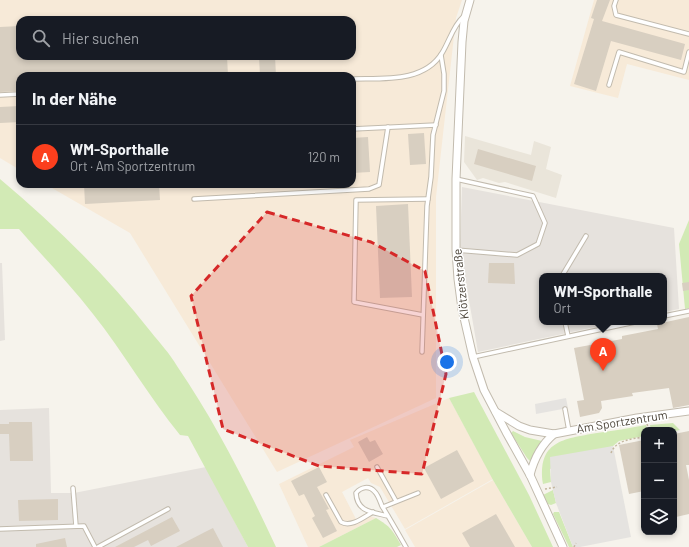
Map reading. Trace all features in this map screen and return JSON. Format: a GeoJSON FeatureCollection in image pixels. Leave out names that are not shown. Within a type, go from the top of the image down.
{"type":"FeatureCollection","features":[{"type":"Feature","properties":{"kind":"street","name":"Klötzerstraße"},"geometry":{"type":"LineString","coordinates":[[470,0],[466,14],[462,42],[456,179],[456,250],[460,302],[473,357],[484,390],[530,475],[563,547]]}},
{"type":"Feature","properties":{"kind":"street","name":"Am Sportzentrum"},"geometry":{"type":"LineString","coordinates":[[494,410],[519,426],[530,430],[554,434],[636,418],[689,411]]}},
{"type":"Feature","properties":{"kind":"street"},"geometry":{"type":"LineString","coordinates":[[530,475],[544,444],[554,434]]}},
{"type":"Feature","properties":{"kind":"lane"},"geometry":{"type":"LineString","coordinates":[[616,0],[614,6],[616,15],[689,34]]}},
{"type":"Feature","properties":{"kind":"lane"},"geometry":{"type":"LineString","coordinates":[[356,79],[407,76],[431,66],[441,55],[458,21],[466,14]]}},
{"type":"Feature","properties":{"kind":"lane"},"geometry":{"type":"LineString","coordinates":[[609,85],[619,52],[684,72],[689,52]]}},
{"type":"Feature","properties":{"kind":"lane"},"geometry":{"type":"LineString","coordinates":[[422,352],[428,199],[431,177],[433,135],[444,91],[444,74],[441,55]]}},
{"type":"Feature","properties":{"kind":"lane"},"geometry":{"type":"LineString","coordinates":[[0,94],[16,94]]}},
{"type":"Feature","properties":{"kind":"lane"},"geometry":{"type":"LineString","coordinates":[[356,128],[436,125]]}},
{"type":"Feature","properties":{"kind":"lane"},"geometry":{"type":"LineString","coordinates":[[194,199],[369,189],[379,185],[388,127]]}},
{"type":"Feature","properties":{"kind":"lane"},"geometry":{"type":"LineString","coordinates":[[456,179],[533,196],[545,223],[538,244],[517,255],[456,250]]}},
{"type":"Feature","properties":{"kind":"lane"},"geometry":{"type":"LineString","coordinates":[[423,315],[354,302],[356,200],[428,199]]}},
{"type":"Feature","properties":{"kind":"lane"},"geometry":{"type":"LineString","coordinates":[[564,273],[586,236]]}},
{"type":"Feature","properties":{"kind":"lane"},"geometry":{"type":"LineString","coordinates":[[667,315],[689,311]]}},
{"type":"Feature","properties":{"kind":"lane"},"geometry":{"type":"LineString","coordinates":[[566,325],[568,336]]}},
{"type":"Feature","properties":{"kind":"lane"},"geometry":{"type":"LineString","coordinates":[[473,357],[621,325]]}},
{"type":"Feature","properties":{"kind":"lane"},"geometry":{"type":"LineString","coordinates":[[565,409],[569,431]]}},
{"type":"Feature","properties":{"kind":"lane"},"geometry":{"type":"LineString","coordinates":[[377,468],[396,501]]}},
{"type":"Feature","properties":{"kind":"lane"},"geometry":{"type":"LineString","coordinates":[[388,516],[361,507],[357,502],[356,493],[360,489],[366,487],[374,491],[406,547]]}},
{"type":"Feature","properties":{"kind":"lane"},"geometry":{"type":"LineString","coordinates":[[73,488],[76,526]]}},
{"type":"Feature","properties":{"kind":"lane"},"geometry":{"type":"LineString","coordinates":[[383,507],[418,493]]}},
{"type":"Feature","properties":{"kind":"lane"},"geometry":{"type":"LineString","coordinates":[[326,495],[343,524],[352,524],[373,512]]}},
{"type":"Feature","properties":{"kind":"lane"},"geometry":{"type":"LineString","coordinates":[[0,529],[84,526],[97,547],[168,509]]}},
{"type":"Feature","properties":{"kind":"path"},"geometry":{"type":"LineString","coordinates":[[611,453],[613,448],[619,442],[641,438]]}},
{"type":"Feature","properties":{"kind":"path"},"geometry":{"type":"LineString","coordinates":[[538,492],[543,489],[557,486]]}},
{"type":"Feature","properties":{"kind":"highlighted area"},"geometry":{"type":"Polygon","coordinates":[[[267,212],[371,242],[425,271],[446,374],[422,474],[319,466],[223,429],[191,296],[267,212]]]}},
{"type":"Feature","properties":{"kind":"shaded area"},"geometry":{"type":"Polygon","coordinates":[[[0,0],[462,0],[456,18],[436,197],[436,398],[277,472],[130,233],[52,188],[356,188],[356,72],[16,72],[16,168],[0,158],[0,0]]]}},
{"type":"Feature","properties":{"kind":"shaded area"},"geometry":{"type":"Polygon","coordinates":[[[594,0],[689,0],[689,80],[627,64],[618,98],[570,86],[594,0]]]}},
{"type":"Feature","properties":{"kind":"shaded area"},"geometry":{"type":"Polygon","coordinates":[[[465,136],[531,155],[534,141],[551,147],[546,169],[562,175],[556,198],[505,182],[499,183],[483,178],[477,180],[464,162],[465,136]]]}},
{"type":"Feature","properties":{"kind":"shaded area"},"geometry":{"type":"Polygon","coordinates":[[[462,187],[674,228],[679,309],[667,311],[667,273],[539,273],[539,325],[605,325],[478,352],[460,248],[462,187]]]}},
{"type":"Feature","properties":{"kind":"shaded area"},"geometry":{"type":"Polygon","coordinates":[[[0,263],[2,263],[5,340],[0,341],[0,263]]]}},
{"type":"Feature","properties":{"kind":"shaded area"},"geometry":{"type":"Polygon","coordinates":[[[449,398],[493,479],[405,529],[380,487],[371,483],[368,478],[342,492],[356,519],[364,514],[376,518],[319,547],[308,547],[279,484],[354,447],[350,440],[449,398]]]}},
{"type":"Feature","properties":{"kind":"shaded area"},"geometry":{"type":"Polygon","coordinates":[[[566,398],[568,408],[536,414],[535,404],[566,398]]]}},
{"type":"Feature","properties":{"kind":"shaded area"},"geometry":{"type":"Polygon","coordinates":[[[49,408],[51,493],[74,493],[206,467],[248,547],[0,547],[0,410],[49,408]]]}},
{"type":"Feature","properties":{"kind":"shaded area"},"geometry":{"type":"Polygon","coordinates":[[[613,446],[631,537],[573,547],[556,503],[551,482],[550,457],[613,446]]]}},
{"type":"Feature","properties":{"kind":"shaded area"},"geometry":{"type":"Polygon","coordinates":[[[493,480],[532,547],[415,547],[405,530],[493,480]]]}},
{"type":"Feature","properties":{"kind":"green space"},"geometry":{"type":"Polygon","coordinates":[[[0,179],[41,214],[80,252],[117,291],[168,353],[218,432],[276,547],[248,547],[188,436],[180,435],[93,314],[66,281],[19,229],[0,229],[0,179]]]}},
{"type":"Feature","properties":{"kind":"green space"},"geometry":{"type":"Polygon","coordinates":[[[689,220],[689,308],[685,309],[679,244],[689,220]]]}},
{"type":"Feature","properties":{"kind":"green space"},"geometry":{"type":"Polygon","coordinates":[[[474,392],[529,495],[553,547],[532,547],[493,480],[449,398],[474,392]]]}},
{"type":"Feature","properties":{"kind":"green space"},"geometry":{"type":"Polygon","coordinates":[[[673,423],[677,427],[650,427],[650,425],[673,423]]]}},
{"type":"Feature","properties":{"kind":"green space"},"geometry":{"type":"Polygon","coordinates":[[[646,425],[646,427],[641,427],[641,437],[619,441],[613,446],[550,469],[551,482],[543,484],[542,470],[544,459],[548,451],[555,445],[563,440],[573,437],[646,425]]]}},
{"type":"Feature","properties":{"kind":"green space"},"geometry":{"type":"Polygon","coordinates":[[[513,431],[525,437],[542,441],[530,461],[511,433],[513,431]]]}},
{"type":"Feature","properties":{"kind":"green space"},"geometry":{"type":"Polygon","coordinates":[[[553,490],[556,503],[551,505],[548,504],[543,495],[553,490]]]}},
{"type":"Feature","properties":{"kind":"green space"},"geometry":{"type":"Polygon","coordinates":[[[554,512],[559,512],[573,547],[569,547],[553,514],[554,512]]]}},
{"type":"Feature","properties":{"kind":"green space"},"geometry":{"type":"Polygon","coordinates":[[[376,518],[391,529],[401,545],[397,547],[319,547],[376,518]]]}},
{"type":"Feature","properties":{"kind":"building"},"geometry":{"type":"Polygon","coordinates":[[[597,0],[610,0],[602,21],[685,44],[681,60],[611,41],[596,91],[574,84],[594,19],[591,18],[597,0]]]}},
{"type":"Feature","properties":{"kind":"building"},"geometry":{"type":"Polygon","coordinates":[[[16,26],[16,60],[227,60],[228,72],[16,72],[16,91],[0,92],[0,27],[16,26]]]}},
{"type":"Feature","properties":{"kind":"building"},"geometry":{"type":"Polygon","coordinates":[[[259,60],[275,60],[276,72],[260,72],[259,60]]]}},
{"type":"Feature","properties":{"kind":"building"},"geometry":{"type":"Polygon","coordinates":[[[16,106],[16,122],[0,123],[0,107],[16,106]]]}},
{"type":"Feature","properties":{"kind":"building"},"geometry":{"type":"Polygon","coordinates":[[[424,133],[426,164],[410,165],[408,134],[424,133]]]}},
{"type":"Feature","properties":{"kind":"building"},"geometry":{"type":"Polygon","coordinates":[[[368,137],[370,172],[356,173],[356,138],[368,137]]]}},
{"type":"Feature","properties":{"kind":"building"},"geometry":{"type":"Polygon","coordinates":[[[478,149],[536,166],[532,181],[474,164],[478,149]]]}},
{"type":"Feature","properties":{"kind":"building"},"geometry":{"type":"Polygon","coordinates":[[[84,188],[159,188],[160,200],[85,204],[84,188]]]}},
{"type":"Feature","properties":{"kind":"building"},"geometry":{"type":"Polygon","coordinates":[[[408,204],[412,297],[380,298],[376,206],[408,204]]]}},
{"type":"Feature","properties":{"kind":"building"},"geometry":{"type":"Polygon","coordinates":[[[489,263],[514,263],[515,284],[488,283],[489,263]]]}},
{"type":"Feature","properties":{"kind":"building"},"geometry":{"type":"Polygon","coordinates":[[[689,282],[689,290],[683,291],[682,283],[689,282]]]}},
{"type":"Feature","properties":{"kind":"building"},"geometry":{"type":"Polygon","coordinates":[[[689,317],[689,405],[673,408],[669,388],[632,393],[633,396],[601,401],[602,408],[599,413],[580,417],[577,401],[584,400],[574,348],[622,339],[622,336],[658,329],[657,325],[667,325],[667,322],[689,317]]]}},
{"type":"Feature","properties":{"kind":"building"},"geometry":{"type":"Polygon","coordinates":[[[9,422],[32,422],[33,461],[10,461],[9,434],[0,434],[0,424],[9,424],[9,422]]]}},
{"type":"Feature","properties":{"kind":"building"},"geometry":{"type":"Polygon","coordinates":[[[689,431],[689,465],[686,465],[689,480],[689,514],[677,517],[677,463],[677,433],[689,431]]]}},
{"type":"Feature","properties":{"kind":"building"},"geometry":{"type":"Polygon","coordinates":[[[367,437],[370,442],[375,440],[383,454],[369,462],[358,442],[367,437]]]}},
{"type":"Feature","properties":{"kind":"building"},"geometry":{"type":"Polygon","coordinates":[[[641,441],[641,492],[629,494],[619,445],[641,441]]]}},
{"type":"Feature","properties":{"kind":"building"},"geometry":{"type":"Polygon","coordinates":[[[457,450],[474,481],[441,499],[424,468],[457,450]]]}},
{"type":"Feature","properties":{"kind":"building"},"geometry":{"type":"Polygon","coordinates":[[[319,467],[327,482],[317,487],[329,509],[326,510],[337,531],[323,538],[312,518],[315,516],[304,494],[299,496],[291,481],[319,467]]]}},
{"type":"Feature","properties":{"kind":"building"},"geometry":{"type":"Polygon","coordinates":[[[58,499],[58,520],[19,521],[18,500],[58,499]]]}},
{"type":"Feature","properties":{"kind":"building"},"geometry":{"type":"Polygon","coordinates":[[[496,514],[515,547],[470,547],[462,533],[496,514]]]}},
{"type":"Feature","properties":{"kind":"building"},"geometry":{"type":"Polygon","coordinates":[[[172,517],[180,531],[151,546],[148,540],[134,547],[115,547],[172,517]]]}},
{"type":"Feature","properties":{"kind":"building"},"geometry":{"type":"Polygon","coordinates":[[[213,528],[223,547],[176,547],[205,532],[213,528]]]}},
{"type":"Feature","properties":{"kind":"building"},"geometry":{"type":"Polygon","coordinates":[[[65,538],[67,547],[36,547],[36,544],[65,538]]]}},
{"type":"Feature","properties":{"kind":"place","name":"WM-Sporthalle"},"geometry":{"type":"Point","coordinates":[603,371]}}]}
